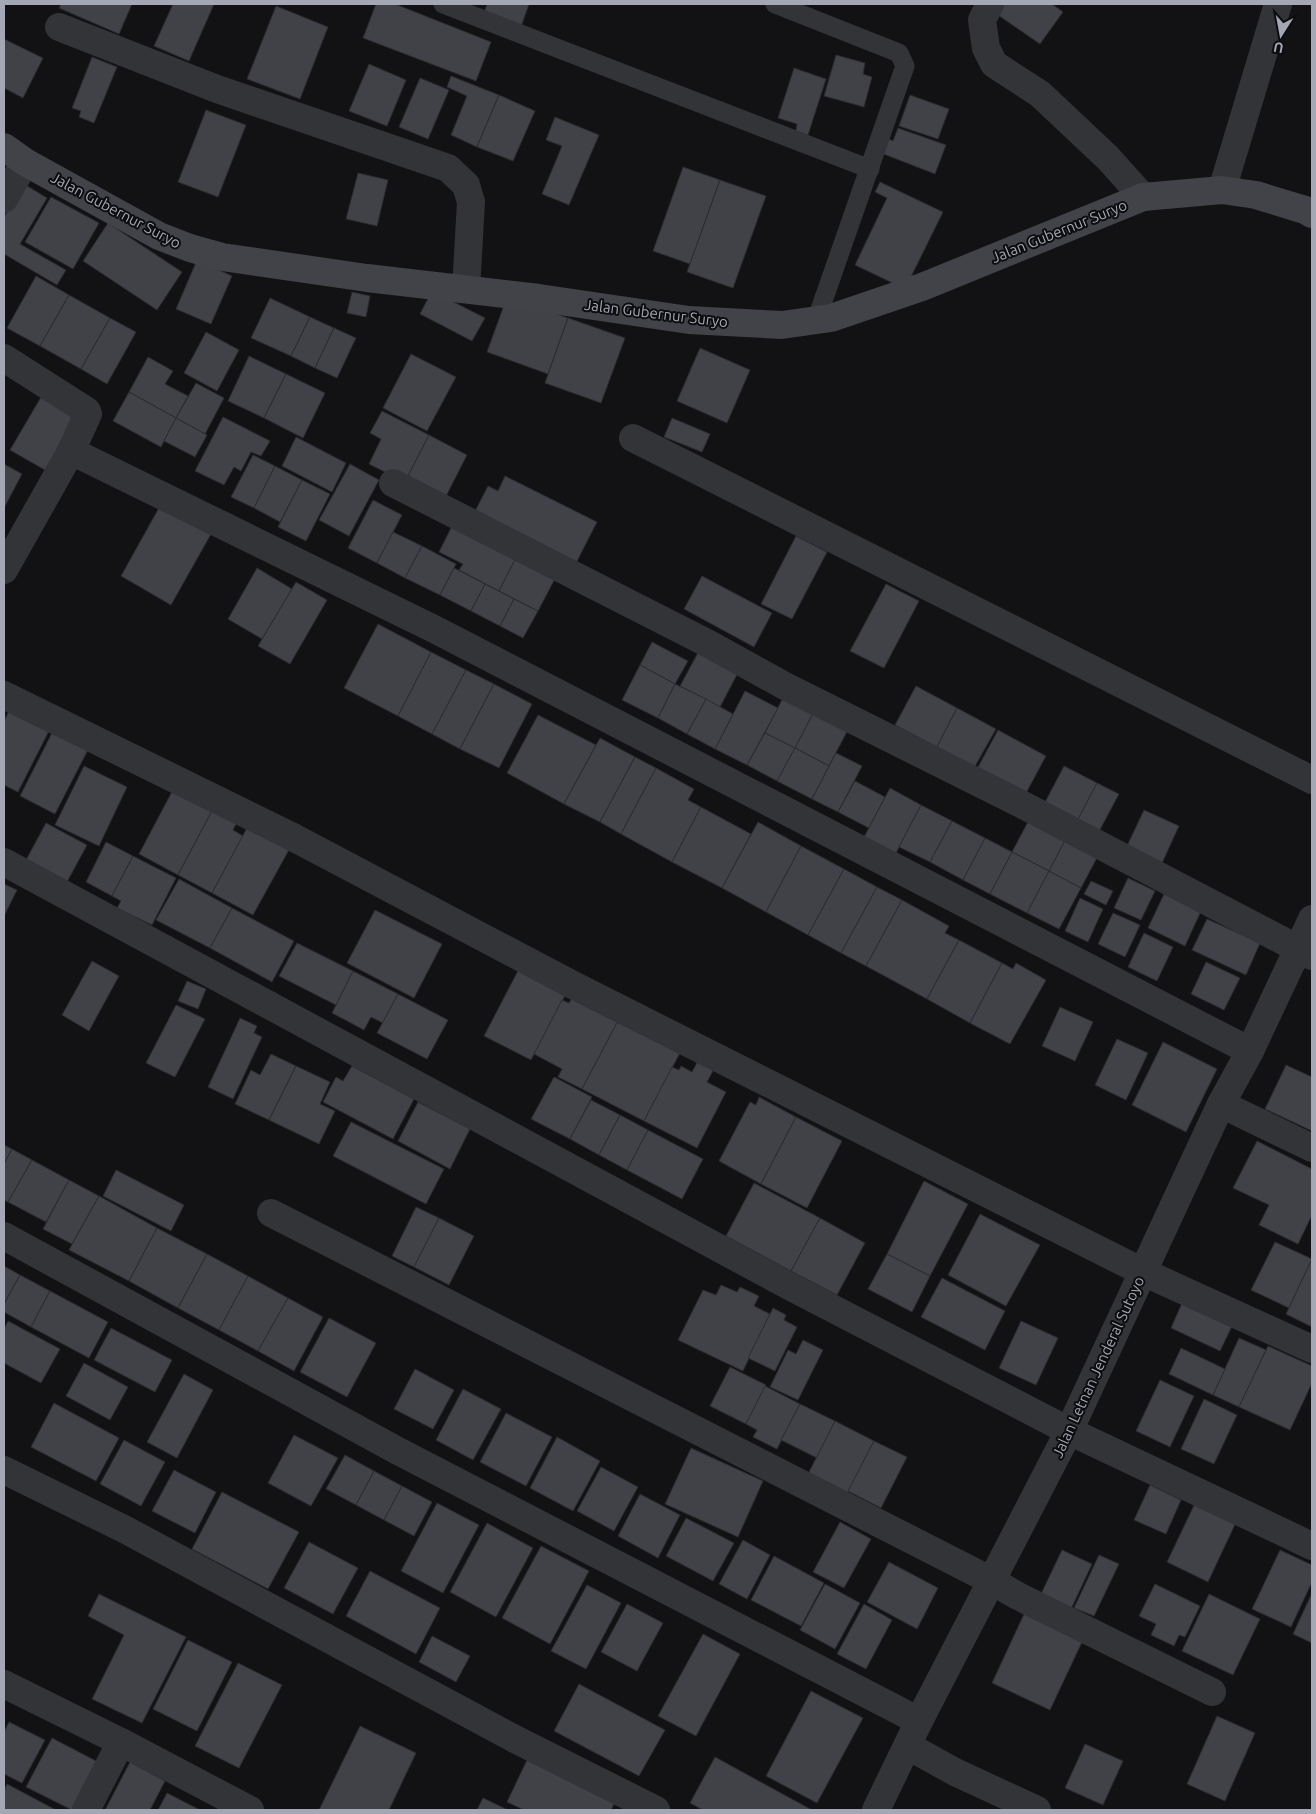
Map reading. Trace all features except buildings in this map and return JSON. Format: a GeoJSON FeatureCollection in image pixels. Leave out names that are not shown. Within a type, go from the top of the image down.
{"type":"FeatureCollection","features":[{"type":"Feature","properties":{"kind":"main road","name":"Jalan Gubernur Suryo"},"geometry":{"type":"LineString","coordinates":[[14,154],[159,236],[190,248],[222,257],[367,278],[539,298],[689,320],[782,325],[831,318],[922,287],[1143,197],[1222,190],[1256,195],[1306,210],[1312,214]]}},
{"type":"Feature","properties":{"kind":"street"},"geometry":{"type":"LineString","coordinates":[[990,4],[982,20],[986,48],[994,64],[1040,94],[1108,158],[1143,197]]}},
{"type":"Feature","properties":{"kind":"street"},"geometry":{"type":"LineString","coordinates":[[1222,190],[1278,4]]}},
{"type":"Feature","properties":{"kind":"street"},"geometry":{"type":"LineString","coordinates":[[59,27],[218,89],[448,168],[466,185],[471,202],[466,289]]}},
{"type":"Feature","properties":{"kind":"street"},"geometry":{"type":"LineString","coordinates":[[4,199],[14,154]]}},
{"type":"Feature","properties":{"kind":"street"},"geometry":{"type":"LineString","coordinates":[[4,358],[87,411],[87,416],[71,452],[4,570]]}},
{"type":"Feature","properties":{"kind":"street"},"geometry":{"type":"LineString","coordinates":[[633,438],[1312,780]]}},
{"type":"Feature","properties":{"kind":"street"},"geometry":{"type":"LineString","coordinates":[[71,452],[434,629],[1250,1051]]}},
{"type":"Feature","properties":{"kind":"street"},"geometry":{"type":"LineString","coordinates":[[393,483],[1023,805],[1305,952]]}},
{"type":"Feature","properties":{"kind":"street"},"geometry":{"type":"LineString","coordinates":[[4,695],[289,835],[573,985],[1143,1272],[1312,1349]]}},
{"type":"Feature","properties":{"kind":"street"},"geometry":{"type":"LineString","coordinates":[[4,862],[791,1287],[1069,1431],[1312,1546]]}},
{"type":"Feature","properties":{"kind":"street","name":"Jalan Letnan Jenderal Sutoyo"},"geometry":{"type":"LineString","coordinates":[[876,1810],[917,1750],[919,1721],[1069,1431],[1221,1104],[1305,952],[1312,919]]}},
{"type":"Feature","properties":{"kind":"street"},"geometry":{"type":"LineString","coordinates":[[1221,1104],[1312,1148]]}},
{"type":"Feature","properties":{"kind":"street"},"geometry":{"type":"LineString","coordinates":[[271,1213],[1018,1596],[1212,1692]]}},
{"type":"Feature","properties":{"kind":"street"},"geometry":{"type":"LineString","coordinates":[[4,1236],[398,1452],[919,1721]]}},
{"type":"Feature","properties":{"kind":"street"},"geometry":{"type":"LineString","coordinates":[[4,1470],[124,1529],[513,1738],[656,1810]]}},
{"type":"Feature","properties":{"kind":"street"},"geometry":{"type":"LineString","coordinates":[[4,1684],[121,1742],[250,1810]]}},
{"type":"Feature","properties":{"kind":"street"},"geometry":{"type":"LineString","coordinates":[[86,1810],[121,1742]]}},
{"type":"Feature","properties":{"kind":"street"},"geometry":{"type":"LineString","coordinates":[[917,1750],[955,1772],[1037,1810]]}},
{"type":"Feature","properties":{"kind":"lane"},"geometry":{"type":"LineString","coordinates":[[443,4],[870,168]]}},
{"type":"Feature","properties":{"kind":"lane"},"geometry":{"type":"LineString","coordinates":[[774,4],[899,54],[905,66],[816,320]]}}]}
